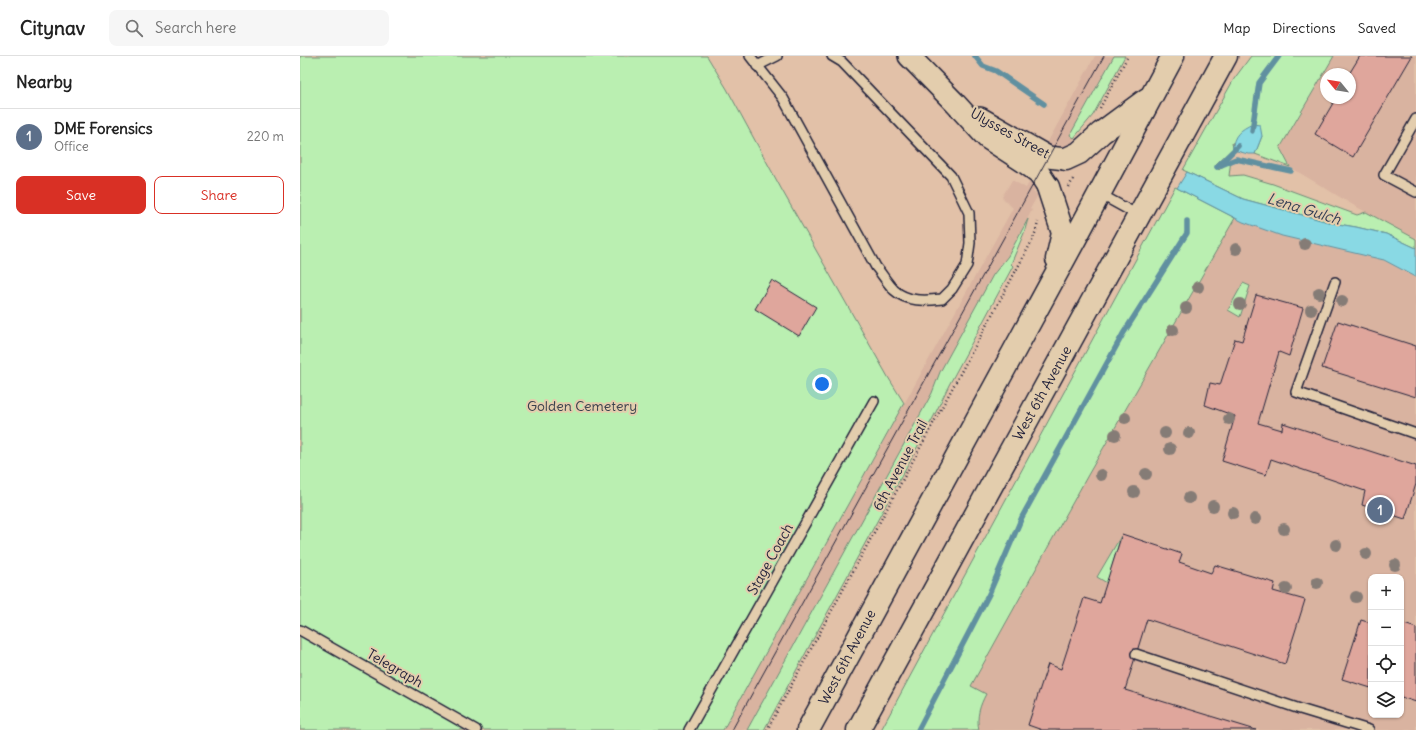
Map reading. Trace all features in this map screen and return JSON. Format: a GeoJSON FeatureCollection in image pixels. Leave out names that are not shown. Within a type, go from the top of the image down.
{"type":"FeatureCollection","features":[{"type":"Feature","properties":{"kind":"highway","name":"West 6th Avenue"},"geometry":{"type":"LineString","coordinates":[[808,730],[1173,56]]}},
{"type":"Feature","properties":{"kind":"highway","name":"West 6th Avenue"},"geometry":{"type":"LineString","coordinates":[[858,730],[1226,56]]}},
{"type":"Feature","properties":{"kind":"highway"},"geometry":{"type":"LineString","coordinates":[[1206,91],[1236,56]]}},
{"type":"Feature","properties":{"kind":"highway"},"geometry":{"type":"LineString","coordinates":[[1072,165],[1079,154],[1101,133],[1151,96]]}},
{"type":"Feature","properties":{"kind":"highway"},"geometry":{"type":"LineString","coordinates":[[1052,281],[1063,233],[1057,189]]}},
{"type":"Feature","properties":{"kind":"street","name":"Ulysses Street"},"geometry":{"type":"LineString","coordinates":[[909,56],[987,138],[1024,162],[1057,189]]}},
{"type":"Feature","properties":{"kind":"street","name":"Ulysses Street"},"geometry":{"type":"LineString","coordinates":[[955,103],[1048,157],[1072,165]]}},
{"type":"Feature","properties":{"kind":"lane"},"geometry":{"type":"LineString","coordinates":[[750,56],[783,98],[876,267],[894,291],[910,299],[921,301],[942,299],[952,289],[967,265],[970,243],[969,213],[951,176],[842,62],[832,56]]}},
{"type":"Feature","properties":{"kind":"lane"},"geometry":{"type":"LineString","coordinates":[[757,66],[776,56]]}},
{"type":"Feature","properties":{"kind":"lane"},"geometry":{"type":"LineString","coordinates":[[1416,119],[1384,175],[1416,192]]}},
{"type":"Feature","properties":{"kind":"lane"},"geometry":{"type":"LineString","coordinates":[[1098,194],[1138,215]]}},
{"type":"Feature","properties":{"kind":"lane"},"geometry":{"type":"LineString","coordinates":[[1335,282],[1296,392],[1416,434]]}},
{"type":"Feature","properties":{"kind":"lane","name":"Stage Coach"},"geometry":{"type":"LineString","coordinates":[[689,730],[874,402]]}},
{"type":"Feature","properties":{"kind":"lane","name":"Telegraph"},"geometry":{"type":"LineString","coordinates":[[300,630],[476,730]]}},
{"type":"Feature","properties":{"kind":"lane"},"geometry":{"type":"LineString","coordinates":[[1136,654],[1300,709],[1369,730]]}},
{"type":"Feature","properties":{"kind":"path"},"geometry":{"type":"LineString","coordinates":[[1098,111],[1128,56]]}},
{"type":"Feature","properties":{"kind":"path"},"geometry":{"type":"LineString","coordinates":[[1057,189],[1072,165]]}},
{"type":"Feature","properties":{"kind":"path","name":"6th Avenue Trail"},"geometry":{"type":"LineString","coordinates":[[767,730],[1032,241],[1036,231],[1038,218]]}},
{"type":"Feature","properties":{"kind":"shaded area"},"geometry":{"type":"Polygon","coordinates":[[[1095,56],[1114,56],[1070,135],[1074,138],[1069,149],[1057,149],[1033,192],[1038,195],[1030,209],[1032,210],[1008,256],[993,275],[940,372],[932,393],[747,730],[723,730],[1013,208],[1002,197],[1012,180],[1026,188],[1048,149],[1045,147],[1095,56]]]}},
{"type":"Feature","properties":{"kind":"shaded area"},"geometry":{"type":"Polygon","coordinates":[[[1334,56],[1416,56],[1416,239],[1353,205],[1290,167],[1280,148],[1320,80],[1320,104],[1356,104],[1356,68],[1327,68],[1334,56]]]}},
{"type":"Feature","properties":{"kind":"shaded area"},"geometry":{"type":"Polygon","coordinates":[[[1235,218],[1282,236],[1384,260],[1416,277],[1416,730],[947,730],[1088,475],[1235,218]]]}},
{"type":"Feature","properties":{"kind":"green space","name":"Golden Cemetery"},"geometry":{"type":"Polygon","coordinates":[[[300,56],[707,56],[904,403],[723,730],[300,730],[300,56]]]}},
{"type":"Feature","properties":{"kind":"green space"},"geometry":{"type":"Polygon","coordinates":[[[1114,56],[1125,56],[1093,115],[1074,138],[1070,135],[1114,56]]]}},
{"type":"Feature","properties":{"kind":"green space"},"geometry":{"type":"Polygon","coordinates":[[[1251,56],[1334,56],[1327,68],[1320,68],[1320,80],[1280,148],[1290,167],[1255,154],[1262,136],[1232,143],[1233,148],[1215,165],[1219,170],[1231,159],[1229,176],[1243,175],[1273,184],[1357,215],[1366,212],[1416,239],[1416,248],[1386,234],[1332,223],[1243,199],[1183,170],[1234,79],[1251,56]]]}},
{"type":"Feature","properties":{"kind":"green space"},"geometry":{"type":"Polygon","coordinates":[[[1175,187],[1235,218],[1088,475],[971,686],[986,694],[979,711],[979,730],[881,730],[1175,187]]]}},
{"type":"Feature","properties":{"kind":"green space"},"geometry":{"type":"Polygon","coordinates":[[[1028,219],[1024,233],[1011,264],[1013,266],[934,416],[764,730],[747,730],[932,393],[940,372],[993,275],[1008,256],[1028,219]]]}},
{"type":"Feature","properties":{"kind":"green space"},"geometry":{"type":"Polygon","coordinates":[[[1243,283],[1250,286],[1240,317],[1228,310],[1243,283]]]}},
{"type":"Feature","properties":{"kind":"green space"},"geometry":{"type":"Polygon","coordinates":[[[1121,536],[1107,583],[1097,577],[1121,536]]]}},
{"type":"Feature","properties":{"kind":"water"},"geometry":{"type":"Polygon","coordinates":[[[1253,124],[1260,125],[1262,136],[1255,154],[1248,154],[1233,150],[1234,141],[1238,134],[1253,124]]]}},
{"type":"Feature","properties":{"kind":"water"},"geometry":{"type":"Polygon","coordinates":[[[1187,172],[1243,199],[1332,223],[1386,234],[1416,248],[1416,277],[1384,260],[1282,236],[1243,222],[1177,188],[1187,172]]]}},
{"type":"Feature","properties":{"kind":"building"},"geometry":{"type":"Polygon","coordinates":[[[1360,56],[1412,56],[1353,157],[1315,134],[1332,104],[1356,104],[1356,68],[1353,68],[1360,56]]]}},
{"type":"Feature","properties":{"kind":"building"},"geometry":{"type":"Polygon","coordinates":[[[772,280],[816,307],[799,336],[755,309],[772,280]]]}},
{"type":"Feature","properties":{"kind":"building"},"geometry":{"type":"Polygon","coordinates":[[[1256,295],[1303,308],[1289,356],[1279,352],[1258,423],[1282,430],[1283,423],[1416,466],[1416,484],[1405,519],[1362,505],[1365,491],[1271,459],[1266,475],[1222,461],[1235,416],[1205,405],[1210,383],[1220,385],[1235,339],[1242,341],[1256,295]]]}},
{"type":"Feature","properties":{"kind":"building"},"geometry":{"type":"Polygon","coordinates":[[[1338,321],[1416,346],[1416,397],[1322,368],[1338,321]]]}},
{"type":"Feature","properties":{"kind":"building"},"geometry":{"type":"Polygon","coordinates":[[[1122,534],[1182,554],[1179,562],[1211,573],[1215,565],[1275,583],[1273,591],[1305,600],[1285,664],[1147,619],[1125,690],[1256,730],[1042,730],[1028,725],[1048,664],[1061,669],[1084,598],[1100,603],[1122,534]]]}},
{"type":"Feature","properties":{"kind":"building"},"geometry":{"type":"Polygon","coordinates":[[[1361,620],[1368,622],[1368,687],[1342,679],[1361,620]]]}},
{"type":"Feature","properties":{"kind":"building"},"geometry":{"type":"Polygon","coordinates":[[[1404,624],[1416,628],[1416,702],[1404,698],[1404,624]]]}},
{"type":"Feature","properties":{"kind":"waterway"},"geometry":{"type":"LineString","coordinates":[[975,56],[983,66],[996,71],[1044,104]]}},
{"type":"Feature","properties":{"kind":"waterway"},"geometry":{"type":"LineString","coordinates":[[1252,131],[1259,83],[1279,56]]}},
{"type":"Feature","properties":{"kind":"waterway"},"geometry":{"type":"LineString","coordinates":[[1217,167],[1238,146]]}},
{"type":"Feature","properties":{"kind":"waterway"},"geometry":{"type":"LineString","coordinates":[[1219,166],[1236,159],[1291,171]]}},
{"type":"Feature","properties":{"kind":"waterway"},"geometry":{"type":"LineString","coordinates":[[918,730],[989,594],[1022,517],[1123,334],[1187,233],[1187,221]]}},
{"type":"Feature","properties":{"kind":"tram line"},"geometry":{"type":"LineString","coordinates":[[732,730],[1104,56]]}},
{"type":"Feature","properties":{"kind":"place","name":"DME Forensics"},"geometry":{"type":"Point","coordinates":[1380,510]}},
{"type":"Feature","properties":{"kind":"water label","name":"Lena Gulch"},"geometry":{"type":"Point","coordinates":[1304,209]}}]}
